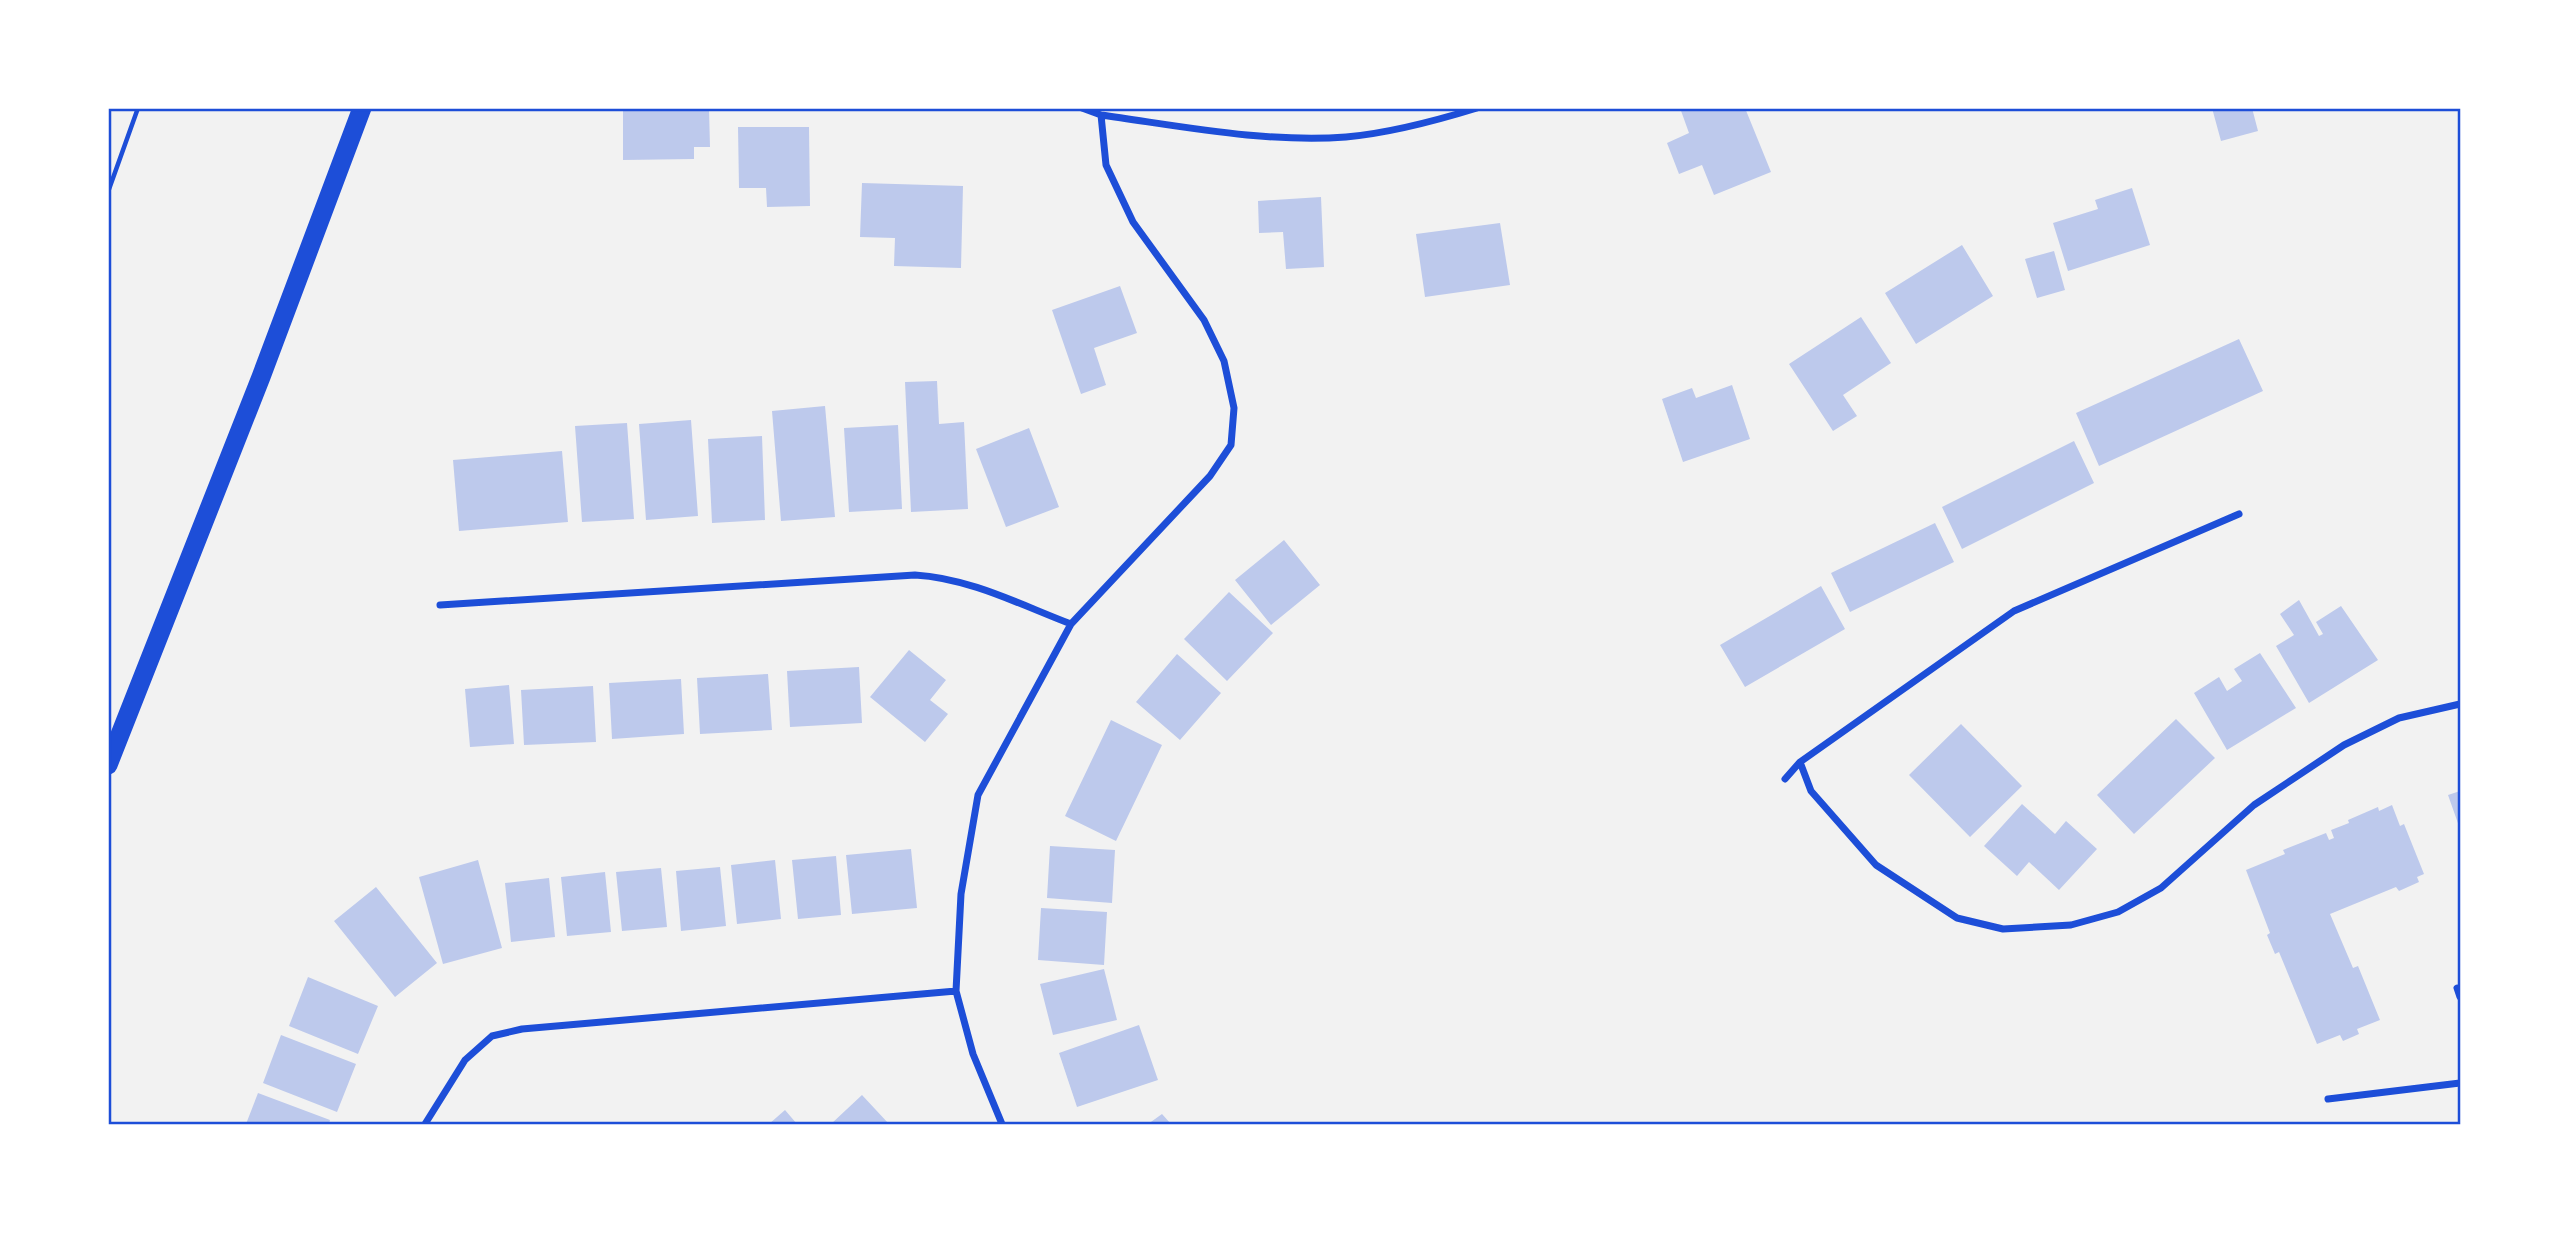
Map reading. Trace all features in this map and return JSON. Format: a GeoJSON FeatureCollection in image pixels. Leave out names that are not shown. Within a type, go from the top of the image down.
{"type":"FeatureCollection","features":[{"type":"Feature","properties":{"kind":"highway"},"geometry":{"type":"LineString","coordinates":[[108,765],[261,377],[362,108]]}},
{"type":"Feature","properties":{"kind":"street"},"geometry":{"type":"LineString","coordinates":[[1082,108],[1101,115],[1257,136],[1346,137],[1416,126],[1477,108]]}},
{"type":"Feature","properties":{"kind":"street"},"geometry":{"type":"LineString","coordinates":[[1002,1125],[973,1054],[956,991],[961,894],[978,795],[1071,624],[1210,476],[1231,445],[1234,408],[1224,361],[1204,320],[1133,222],[1106,164],[1101,115]]}},
{"type":"Feature","properties":{"kind":"street"},"geometry":{"type":"LineString","coordinates":[[1785,779],[1800,762],[2014,611],[2239,513]]}},
{"type":"Feature","properties":{"kind":"street"},"geometry":{"type":"LineString","coordinates":[[440,605],[915,575],[938,576],[972,586],[1071,624]]}},
{"type":"Feature","properties":{"kind":"street"},"geometry":{"type":"LineString","coordinates":[[1800,762],[1811,791],[1876,865],[1957,918],[2003,929],[2071,925],[2118,912],[2161,888],[2254,804],[2344,745],[2399,718],[2460,704]]}},
{"type":"Feature","properties":{"kind":"street"},"geometry":{"type":"LineString","coordinates":[[2457,988],[2460,997]]}},
{"type":"Feature","properties":{"kind":"street"},"geometry":{"type":"LineString","coordinates":[[425,1125],[465,1060],[492,1036],[523,1029],[956,991]]}},
{"type":"Feature","properties":{"kind":"street"},"geometry":{"type":"LineString","coordinates":[[2328,1099],[2460,1083]]}},
{"type":"Feature","properties":{"kind":"path"},"geometry":{"type":"LineString","coordinates":[[108,192],[138,108]]}},
{"type":"Feature","properties":{"kind":"building"},"geometry":{"type":"Polygon","coordinates":[[[623,108],[709,108],[710,147],[694,147],[694,159],[623,160],[623,108]]]}},
{"type":"Feature","properties":{"kind":"building"},"geometry":{"type":"Polygon","coordinates":[[[1680,108],[1745,108],[1771,172],[1714,195],[1702,165],[1679,174],[1667,143],[1689,133],[1680,108]]]}},
{"type":"Feature","properties":{"kind":"building"},"geometry":{"type":"Polygon","coordinates":[[[2212,108],[2252,108],[2258,131],[2221,141],[2212,108]]]}},
{"type":"Feature","properties":{"kind":"building"},"geometry":{"type":"Polygon","coordinates":[[[738,127],[809,127],[810,206],[767,207],[766,188],[739,188],[738,127]]]}},
{"type":"Feature","properties":{"kind":"building"},"geometry":{"type":"Polygon","coordinates":[[[862,183],[963,186],[961,268],[894,266],[895,238],[860,237],[862,183]]]}},
{"type":"Feature","properties":{"kind":"building"},"geometry":{"type":"Polygon","coordinates":[[[2132,188],[2150,245],[2068,271],[2053,223],[2098,209],[2095,200],[2132,188]]]}},
{"type":"Feature","properties":{"kind":"building"},"geometry":{"type":"Polygon","coordinates":[[[1321,197],[1324,267],[1286,269],[1283,232],[1259,233],[1258,201],[1321,197]]]}},
{"type":"Feature","properties":{"kind":"building"},"geometry":{"type":"Polygon","coordinates":[[[1500,223],[1510,285],[1425,297],[1416,234],[1500,223]]]}},
{"type":"Feature","properties":{"kind":"building"},"geometry":{"type":"Polygon","coordinates":[[[1962,245],[1993,296],[1916,344],[1885,293],[1962,245]]]}},
{"type":"Feature","properties":{"kind":"building"},"geometry":{"type":"Polygon","coordinates":[[[2054,251],[2065,290],[2037,298],[2025,259],[2054,251]]]}},
{"type":"Feature","properties":{"kind":"building"},"geometry":{"type":"Polygon","coordinates":[[[1120,286],[1137,333],[1094,348],[1106,385],[1081,394],[1052,310],[1120,286]]]}},
{"type":"Feature","properties":{"kind":"building"},"geometry":{"type":"Polygon","coordinates":[[[1861,317],[1891,363],[1843,395],[1857,416],[1833,431],[1789,364],[1861,317]]]}},
{"type":"Feature","properties":{"kind":"building"},"geometry":{"type":"Polygon","coordinates":[[[2239,339],[2263,391],[2099,466],[2076,413],[2239,339]]]}},
{"type":"Feature","properties":{"kind":"building"},"geometry":{"type":"Polygon","coordinates":[[[937,381],[939,424],[964,422],[968,509],[911,512],[905,382],[937,381]]]}},
{"type":"Feature","properties":{"kind":"building"},"geometry":{"type":"Polygon","coordinates":[[[1732,385],[1750,439],[1683,462],[1662,399],[1692,388],[1696,398],[1732,385]]]}},
{"type":"Feature","properties":{"kind":"building"},"geometry":{"type":"Polygon","coordinates":[[[825,406],[835,517],[781,521],[772,411],[825,406]]]}},
{"type":"Feature","properties":{"kind":"building"},"geometry":{"type":"Polygon","coordinates":[[[691,420],[698,516],[646,520],[639,424],[691,420]]]}},
{"type":"Feature","properties":{"kind":"building"},"geometry":{"type":"Polygon","coordinates":[[[627,423],[634,519],[582,522],[575,426],[627,423]]]}},
{"type":"Feature","properties":{"kind":"building"},"geometry":{"type":"Polygon","coordinates":[[[898,425],[902,509],[849,512],[844,428],[898,425]]]}},
{"type":"Feature","properties":{"kind":"building"},"geometry":{"type":"Polygon","coordinates":[[[1029,428],[1059,507],[1006,527],[976,449],[1029,428]]]}},
{"type":"Feature","properties":{"kind":"building"},"geometry":{"type":"Polygon","coordinates":[[[762,436],[765,520],[712,523],[708,439],[762,436]]]}},
{"type":"Feature","properties":{"kind":"building"},"geometry":{"type":"Polygon","coordinates":[[[2074,441],[2094,483],[1962,549],[1942,507],[2074,441]]]}},
{"type":"Feature","properties":{"kind":"building"},"geometry":{"type":"Polygon","coordinates":[[[562,451],[568,522],[459,531],[453,460],[562,451]]]}},
{"type":"Feature","properties":{"kind":"building"},"geometry":{"type":"Polygon","coordinates":[[[1935,523],[1954,562],[1850,612],[1831,573],[1935,523]]]}},
{"type":"Feature","properties":{"kind":"building"},"geometry":{"type":"Polygon","coordinates":[[[1284,540],[1320,585],[1271,625],[1235,580],[1284,540]]]}},
{"type":"Feature","properties":{"kind":"building"},"geometry":{"type":"Polygon","coordinates":[[[1821,586],[1845,629],[1745,687],[1720,645],[1821,586]]]}},
{"type":"Feature","properties":{"kind":"building"},"geometry":{"type":"Polygon","coordinates":[[[1229,592],[1273,633],[1227,681],[1184,639],[1229,592]]]}},
{"type":"Feature","properties":{"kind":"building"},"geometry":{"type":"Polygon","coordinates":[[[2299,600],[2319,636],[2323,634],[2316,622],[2341,606],[2378,660],[2309,703],[2276,646],[2294,635],[2280,614],[2299,600]]]}},
{"type":"Feature","properties":{"kind":"building"},"geometry":{"type":"Polygon","coordinates":[[[909,650],[946,680],[930,700],[948,714],[925,742],[870,697],[909,650]]]}},
{"type":"Feature","properties":{"kind":"building"},"geometry":{"type":"Polygon","coordinates":[[[2260,653],[2296,708],[2227,750],[2194,693],[2219,677],[2227,691],[2242,681],[2234,669],[2260,653]]]}},
{"type":"Feature","properties":{"kind":"building"},"geometry":{"type":"Polygon","coordinates":[[[1177,654],[1221,693],[1180,740],[1136,702],[1177,654]]]}},
{"type":"Feature","properties":{"kind":"building"},"geometry":{"type":"Polygon","coordinates":[[[859,667],[862,723],[790,727],[787,671],[859,667]]]}},
{"type":"Feature","properties":{"kind":"building"},"geometry":{"type":"Polygon","coordinates":[[[768,674],[772,730],[700,734],[697,678],[768,674]]]}},
{"type":"Feature","properties":{"kind":"building"},"geometry":{"type":"Polygon","coordinates":[[[681,679],[684,734],[612,739],[609,683],[681,679]]]}},
{"type":"Feature","properties":{"kind":"building"},"geometry":{"type":"Polygon","coordinates":[[[509,685],[514,744],[470,747],[465,689],[509,685]]]}},
{"type":"Feature","properties":{"kind":"building"},"geometry":{"type":"Polygon","coordinates":[[[593,686],[596,742],[524,745],[521,690],[593,686]]]}},
{"type":"Feature","properties":{"kind":"building"},"geometry":{"type":"Polygon","coordinates":[[[2176,719],[2215,758],[2134,834],[2097,795],[2176,719]]]}},
{"type":"Feature","properties":{"kind":"building"},"geometry":{"type":"Polygon","coordinates":[[[1111,720],[1162,745],[1116,841],[1065,816],[1111,720]]]}},
{"type":"Feature","properties":{"kind":"building"},"geometry":{"type":"Polygon","coordinates":[[[1961,724],[2022,786],[1970,837],[1909,775],[1961,724]]]}},
{"type":"Feature","properties":{"kind":"building"},"geometry":{"type":"Polygon","coordinates":[[[2460,791],[2460,829],[2448,795],[2460,791]]]}},
{"type":"Feature","properties":{"kind":"building"},"geometry":{"type":"Polygon","coordinates":[[[2022,804],[2055,834],[2066,821],[2097,849],[2059,890],[2029,862],[2017,876],[1984,846],[2022,804]]]}},
{"type":"Feature","properties":{"kind":"building"},"geometry":{"type":"Polygon","coordinates":[[[2392,805],[2400,826],[2404,824],[2424,874],[2417,877],[2419,882],[2399,891],[2396,887],[2330,914],[2353,968],[2358,966],[2380,1020],[2357,1029],[2359,1034],[2343,1041],[2340,1035],[2317,1044],[2279,952],[2275,954],[2267,935],[2270,933],[2246,870],[2285,854],[2283,850],[2326,833],[2329,840],[2334,838],[2331,830],[2349,823],[2348,820],[2378,807],[2379,811],[2392,805]]]}},
{"type":"Feature","properties":{"kind":"building"},"geometry":{"type":"Polygon","coordinates":[[[1050,846],[1115,850],[1112,903],[1047,898],[1050,846]]]}},
{"type":"Feature","properties":{"kind":"building"},"geometry":{"type":"Polygon","coordinates":[[[911,849],[917,908],[852,914],[846,855],[911,849]]]}},
{"type":"Feature","properties":{"kind":"building"},"geometry":{"type":"Polygon","coordinates":[[[836,856],[841,915],[798,919],[792,860],[836,856]]]}},
{"type":"Feature","properties":{"kind":"building"},"geometry":{"type":"Polygon","coordinates":[[[478,860],[502,948],[443,964],[419,877],[478,860]]]}},
{"type":"Feature","properties":{"kind":"building"},"geometry":{"type":"Polygon","coordinates":[[[775,860],[781,919],[737,924],[731,865],[775,860]]]}},
{"type":"Feature","properties":{"kind":"building"},"geometry":{"type":"Polygon","coordinates":[[[720,867],[726,926],[681,931],[676,871],[720,867]]]}},
{"type":"Feature","properties":{"kind":"building"},"geometry":{"type":"Polygon","coordinates":[[[661,868],[667,927],[622,931],[616,872],[661,868]]]}},
{"type":"Feature","properties":{"kind":"building"},"geometry":{"type":"Polygon","coordinates":[[[605,872],[611,932],[567,936],[561,877],[605,872]]]}},
{"type":"Feature","properties":{"kind":"building"},"geometry":{"type":"Polygon","coordinates":[[[549,878],[555,937],[511,942],[505,883],[549,878]]]}},
{"type":"Feature","properties":{"kind":"building"},"geometry":{"type":"Polygon","coordinates":[[[376,887],[437,963],[395,997],[334,921],[376,887]]]}},
{"type":"Feature","properties":{"kind":"building"},"geometry":{"type":"Polygon","coordinates":[[[1041,908],[1107,912],[1104,965],[1038,960],[1041,908]]]}},
{"type":"Feature","properties":{"kind":"building"},"geometry":{"type":"Polygon","coordinates":[[[1104,969],[1117,1020],[1053,1035],[1040,984],[1104,969]]]}},
{"type":"Feature","properties":{"kind":"building"},"geometry":{"type":"Polygon","coordinates":[[[308,977],[378,1006],[358,1054],[289,1026],[308,977]]]}},
{"type":"Feature","properties":{"kind":"building"},"geometry":{"type":"Polygon","coordinates":[[[1139,1025],[1158,1080],[1077,1107],[1059,1053],[1139,1025]]]}},
{"type":"Feature","properties":{"kind":"building"},"geometry":{"type":"Polygon","coordinates":[[[281,1035],[356,1064],[337,1112],[263,1083],[281,1035]]]}},
{"type":"Feature","properties":{"kind":"building"},"geometry":{"type":"Polygon","coordinates":[[[258,1093],[330,1120],[329,1124],[246,1124],[258,1093]]]}},
{"type":"Feature","properties":{"kind":"building"},"geometry":{"type":"Polygon","coordinates":[[[862,1095],[889,1124],[831,1124],[862,1095]]]}},
{"type":"Feature","properties":{"kind":"building"},"geometry":{"type":"Polygon","coordinates":[[[785,1110],[797,1124],[769,1124],[785,1110]]]}},
{"type":"Feature","properties":{"kind":"building"},"geometry":{"type":"Polygon","coordinates":[[[1162,1114],[1171,1124],[1148,1124],[1162,1114]]]}}]}
